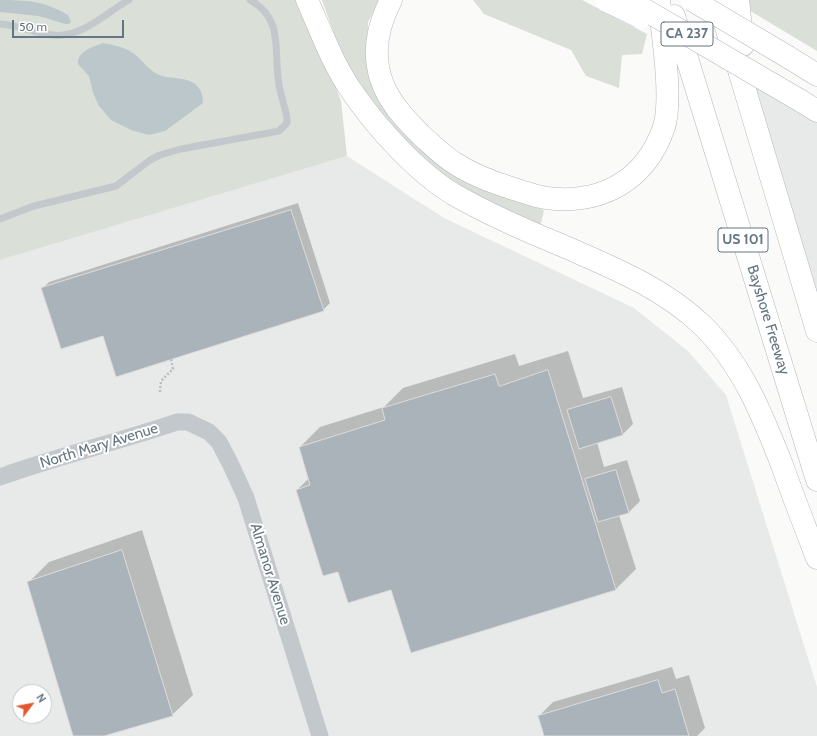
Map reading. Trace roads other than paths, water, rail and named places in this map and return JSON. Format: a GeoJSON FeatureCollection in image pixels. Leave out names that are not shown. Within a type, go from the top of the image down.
{"type":"FeatureCollection","features":[{"type":"Feature","properties":{"kind":"highway"},"geometry":{"type":"LineString","coordinates":[[307,0],[331,54],[352,92],[381,130],[413,162],[451,193],[498,218],[646,284],[676,303],[706,330],[737,368],[762,414],[817,558]]}},
{"type":"Feature","properties":{"kind":"highway"},"geometry":{"type":"LineString","coordinates":[[391,0],[384,14],[378,35],[378,61],[381,79],[393,103],[414,127],[436,149],[457,165],[489,181],[545,198],[571,199],[591,197],[613,189],[627,181],[644,166],[655,149],[665,125],[667,98],[659,0]]}},
{"type":"Feature","properties":{"kind":"highway","name":"CA 237"},"geometry":{"type":"LineString","coordinates":[[614,0],[745,68],[809,106]]}},
{"type":"Feature","properties":{"kind":"highway","name":"Bayshore Freeway"},"geometry":{"type":"LineString","coordinates":[[668,0],[817,480]]}},
{"type":"Feature","properties":{"kind":"highway","name":"CA 237"},"geometry":{"type":"LineString","coordinates":[[692,0],[817,75]]}},
{"type":"Feature","properties":{"kind":"highway","name":"US 101"},"geometry":{"type":"LineString","coordinates":[[718,0],[817,331]]}},
{"type":"Feature","properties":{"kind":"highway"},"geometry":{"type":"LineString","coordinates":[[738,0],[749,104]]}},
{"type":"Feature","properties":{"kind":"highway"},"geometry":{"type":"LineString","coordinates":[[788,57],[817,68]]}},
{"type":"Feature","properties":{"kind":"street","name":"North Mary Avenue"},"geometry":{"type":"LineString","coordinates":[[0,477],[41,462],[96,448],[177,422],[188,422],[198,425]]}},
{"type":"Feature","properties":{"kind":"street","name":"Almanor Avenue"},"geometry":{"type":"LineString","coordinates":[[198,425],[209,432],[218,442],[246,498],[320,736]]}},
{"type":"Feature","properties":{"kind":"lane"},"geometry":{"type":"LineString","coordinates":[[0,24],[52,35],[65,35],[84,29],[129,0]]}},
{"type":"Feature","properties":{"kind":"lane"},"geometry":{"type":"LineString","coordinates":[[0,220],[34,206],[116,186],[150,160],[160,155],[181,149],[270,134],[284,127],[287,123],[287,118],[279,86],[274,26],[262,6],[250,0]]}}]}
